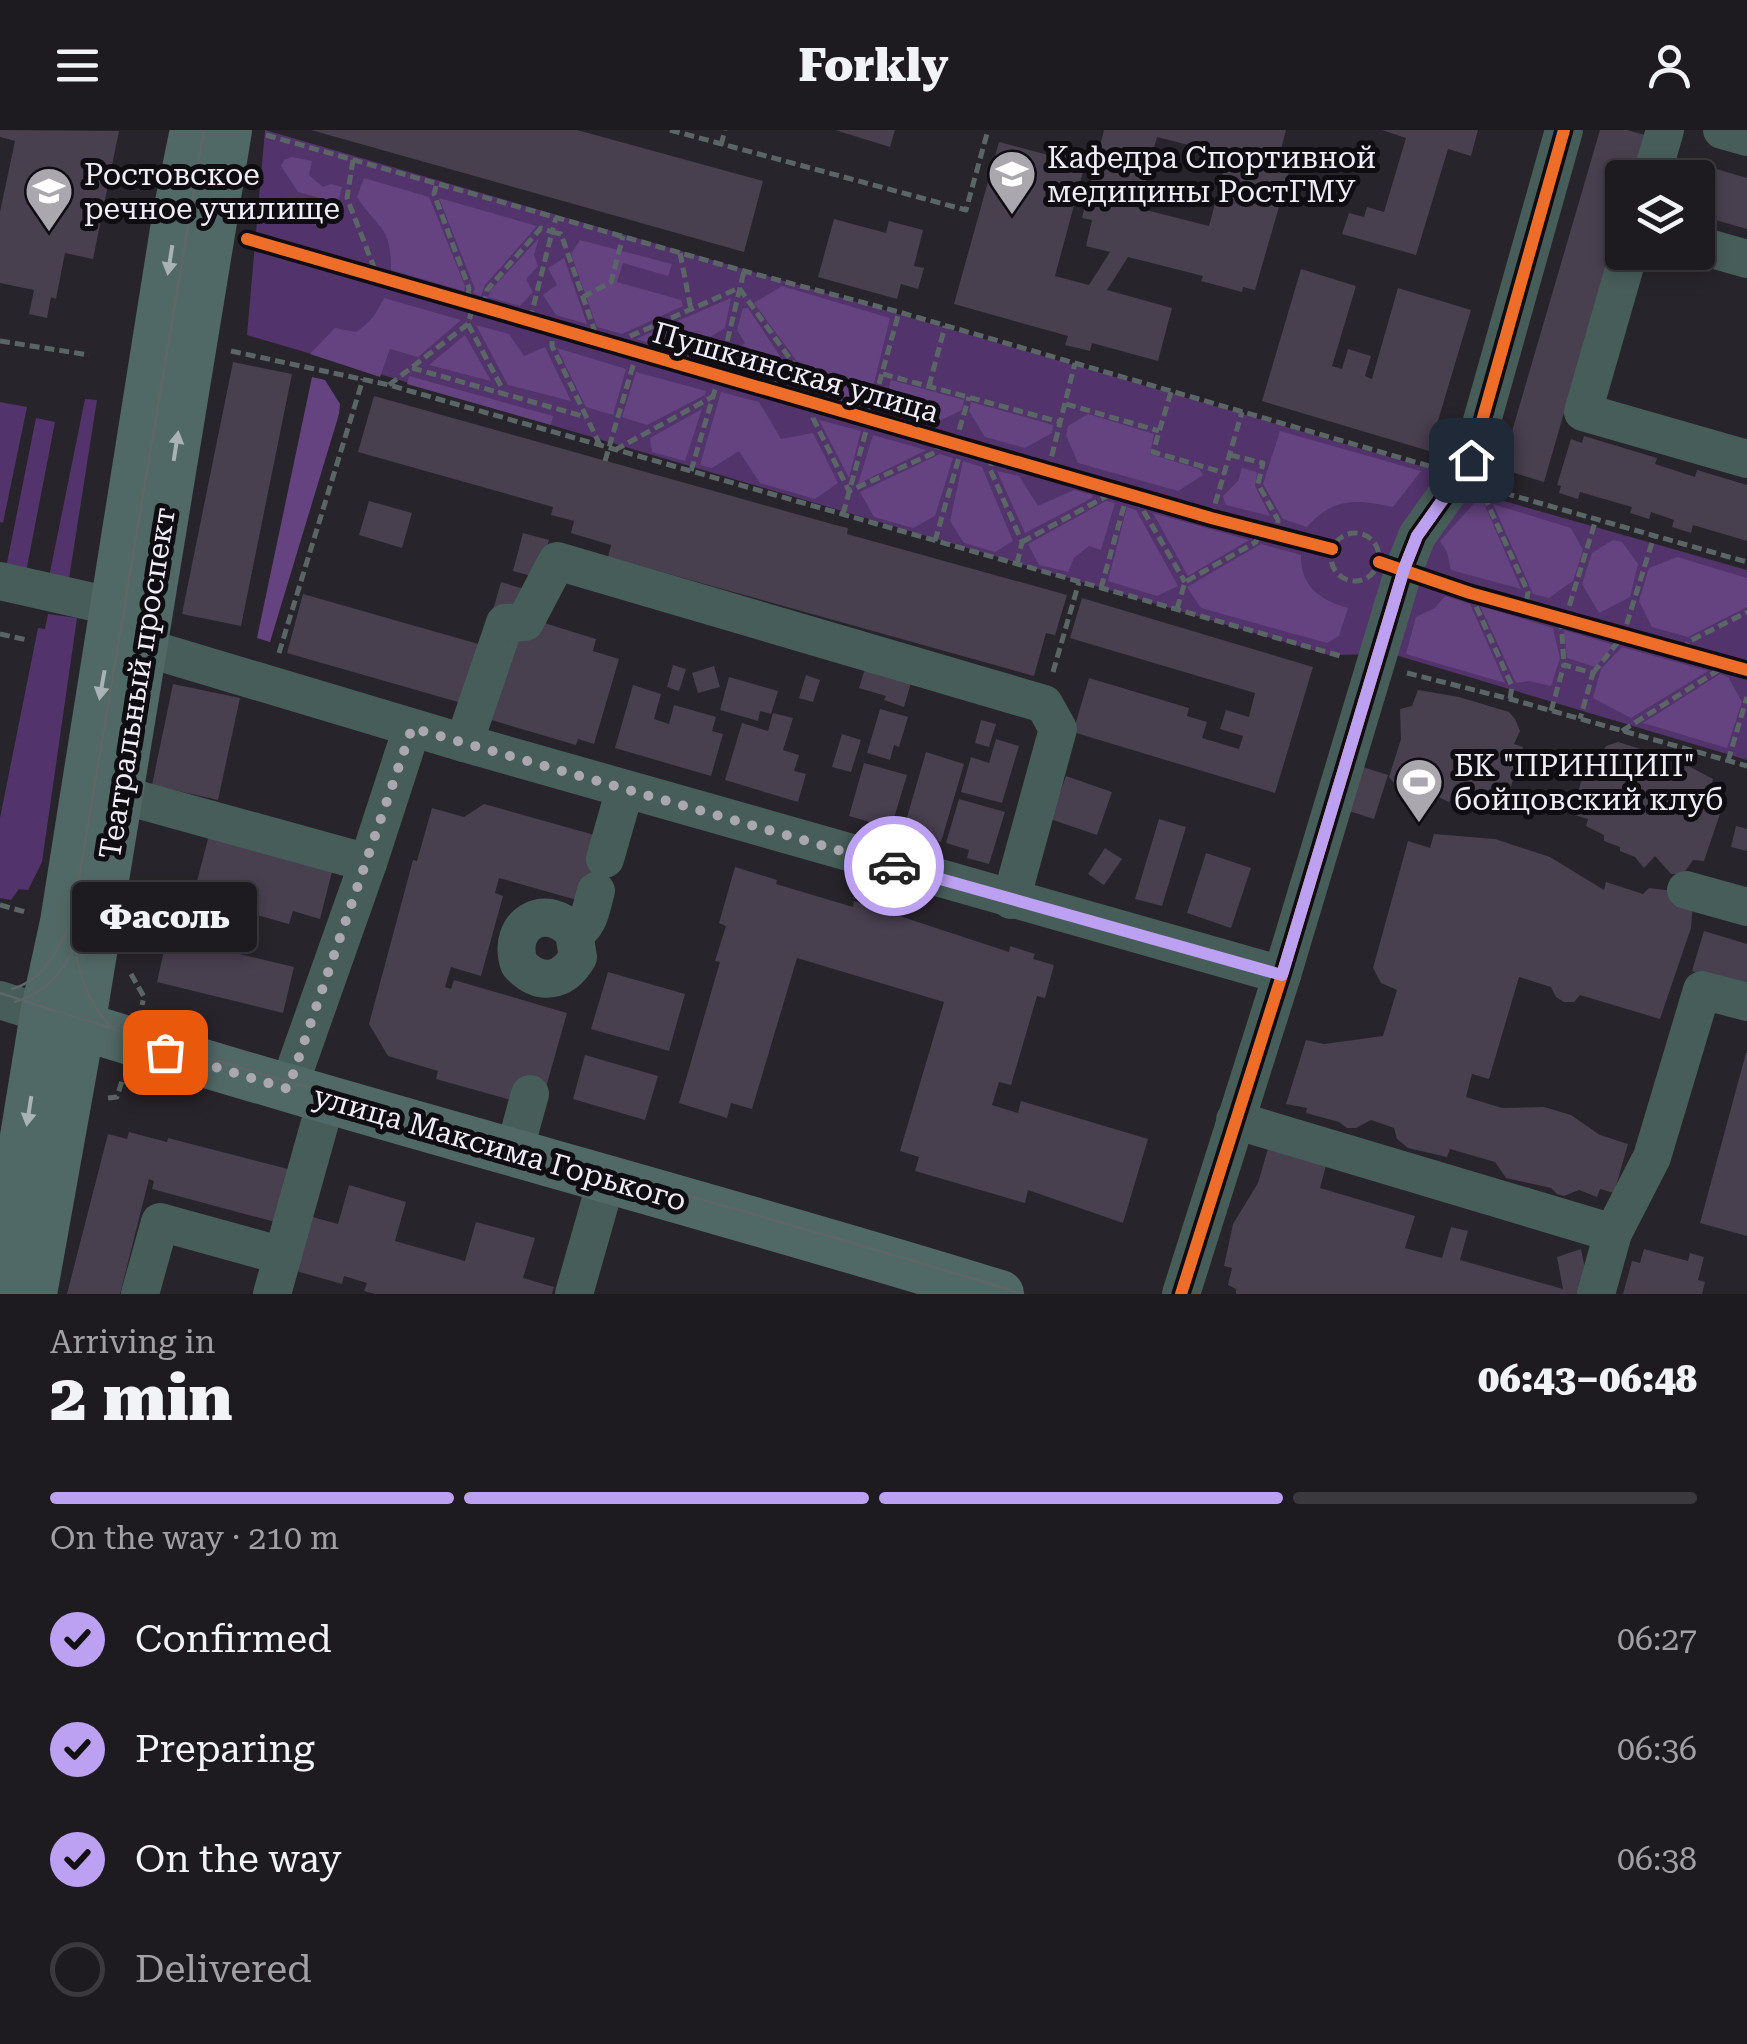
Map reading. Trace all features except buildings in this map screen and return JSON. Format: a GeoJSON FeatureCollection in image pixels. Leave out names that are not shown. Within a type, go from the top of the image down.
{"type":"FeatureCollection","features":[{"type":"Feature","properties":{"kind":"main road","name":"Театральный проспект"},"geometry":{"type":"LineString","coordinates":[[0,1284],[41,1013],[64,922],[176,217],[194,130]]}},
{"type":"Feature","properties":{"kind":"main road","name":"Театральный проспект"},"geometry":{"type":"LineString","coordinates":[[33,1294],[41,1013],[118,794],[241,131]]}},
{"type":"Feature","properties":{"kind":"main road","name":"улица Максима Горького"},"geometry":{"type":"LineString","coordinates":[[41,1013],[307,1095],[1000,1294]]}},
{"type":"Feature","properties":{"kind":"street"},"geometry":{"type":"LineString","coordinates":[[1180,1294],[1375,666],[1391,566],[1471,460],[1564,130]]}},
{"type":"Feature","properties":{"kind":"street"},"geometry":{"type":"LineString","coordinates":[[1656,160],[1665,130]]}},
{"type":"Feature","properties":{"kind":"street"},"geometry":{"type":"LineString","coordinates":[[1722,130],[1747,137]]}},
{"type":"Feature","properties":{"kind":"street"},"geometry":{"type":"LineString","coordinates":[[1715,250],[1747,260]]}},
{"type":"Feature","properties":{"kind":"street"},"geometry":{"type":"LineString","coordinates":[[1625,270],[1583,412],[1747,460]]}},
{"type":"Feature","properties":{"kind":"street"},"geometry":{"type":"LineString","coordinates":[[464,743],[505,623],[525,622],[556,561],[1044,704],[1058,729],[1010,900]]}},
{"type":"Feature","properties":{"kind":"street"},"geometry":{"type":"LineString","coordinates":[[0,581],[115,607]]}},
{"type":"Feature","properties":{"kind":"street"},"geometry":{"type":"LineString","coordinates":[[144,647],[464,743],[1282,975]]}},
{"type":"Feature","properties":{"kind":"street"},"geometry":{"type":"LineString","coordinates":[[272,1294],[283,1256],[307,1095],[368,863],[412,728]]}},
{"type":"Feature","properties":{"kind":"street"},"geometry":{"type":"LineString","coordinates":[[574,934],[587,922],[624,789]]}},
{"type":"Feature","properties":{"kind":"street"},"geometry":{"type":"LineString","coordinates":[[118,794],[368,863]]}},
{"type":"Feature","properties":{"kind":"street"},"geometry":{"type":"LineString","coordinates":[[1686,890],[1747,907]]}},
{"type":"Feature","properties":{"kind":"street"},"geometry":{"type":"LineString","coordinates":[[1596,1294],[1613,1233],[1652,1157],[1702,990],[1747,1002]]}},
{"type":"Feature","properties":{"kind":"street"},"geometry":{"type":"LineString","coordinates":[[514,1152],[530,1094]]}},
{"type":"Feature","properties":{"kind":"street"},"geometry":{"type":"LineString","coordinates":[[1235,1120],[1613,1233]]}},
{"type":"Feature","properties":{"kind":"street"},"geometry":{"type":"LineString","coordinates":[[574,1294],[606,1178]]}},
{"type":"Feature","properties":{"kind":"street"},"geometry":{"type":"LineString","coordinates":[[140,1294],[160,1222],[283,1256]]}},
{"type":"Feature","properties":{"kind":"path"},"geometry":{"type":"LineString","coordinates":[[670,130],[966,210],[988,130]]}},
{"type":"Feature","properties":{"kind":"path"},"geometry":{"type":"LineString","coordinates":[[721,144],[725,130]]}},
{"type":"Feature","properties":{"kind":"path"},"geometry":{"type":"LineString","coordinates":[[241,131],[899,312],[1462,476]]}},
{"type":"Feature","properties":{"kind":"path"},"geometry":{"type":"LineString","coordinates":[[353,160],[347,198],[377,275]]}},
{"type":"Feature","properties":{"kind":"path"},"geometry":{"type":"LineString","coordinates":[[436,184],[434,194],[469,288],[468,324],[500,392]]}},
{"type":"Feature","properties":{"kind":"path"},"geometry":{"type":"LineString","coordinates":[[530,320],[556,218]]}},
{"type":"Feature","properties":{"kind":"path"},"geometry":{"type":"LineString","coordinates":[[483,306],[487,290],[541,228],[561,234],[594,329],[592,338]]}},
{"type":"Feature","properties":{"kind":"path"},"geometry":{"type":"LineString","coordinates":[[583,297],[611,282],[623,236]]}},
{"type":"Feature","properties":{"kind":"path"},"geometry":{"type":"LineString","coordinates":[[680,253],[690,310]]}},
{"type":"Feature","properties":{"kind":"path"},"geometry":{"type":"LineString","coordinates":[[691,471],[720,376],[744,271]]}},
{"type":"Feature","properties":{"kind":"path"},"geometry":{"type":"LineString","coordinates":[[622,348],[626,338],[739,288]]}},
{"type":"Feature","properties":{"kind":"path"},"geometry":{"type":"LineString","coordinates":[[739,288],[806,381],[802,399]]}},
{"type":"Feature","properties":{"kind":"path"},"geometry":{"type":"LineString","coordinates":[[843,514],[899,312]]}},
{"type":"Feature","properties":{"kind":"path"},"geometry":{"type":"LineString","coordinates":[[389,385],[468,324]]}},
{"type":"Feature","properties":{"kind":"path"},"geometry":{"type":"LineString","coordinates":[[929,386],[945,325]]}},
{"type":"Feature","properties":{"kind":"path"},"geometry":{"type":"LineString","coordinates":[[552,326],[552,346],[586,417],[608,447]]}},
{"type":"Feature","properties":{"kind":"path"},"geometry":{"type":"LineString","coordinates":[[0,341],[89,355]]}},
{"type":"Feature","properties":{"kind":"path"},"geometry":{"type":"LineString","coordinates":[[231,350],[389,385],[1375,666],[1510,698],[1747,766]]}},
{"type":"Feature","properties":{"kind":"path"},"geometry":{"type":"LineString","coordinates":[[606,461],[637,352]]}},
{"type":"Feature","properties":{"kind":"path"},"geometry":{"type":"LineString","coordinates":[[1048,471],[1075,364]]}},
{"type":"Feature","properties":{"kind":"path"},"geometry":{"type":"LineString","coordinates":[[412,368],[586,417]]}},
{"type":"Feature","properties":{"kind":"path"},"geometry":{"type":"LineString","coordinates":[[882,374],[1060,422]]}},
{"type":"Feature","properties":{"kind":"path"},"geometry":{"type":"LineString","coordinates":[[270,684],[363,379]]}},
{"type":"Feature","properties":{"kind":"path"},"geometry":{"type":"LineString","coordinates":[[1171,392],[1153,452],[1225,473]]}},
{"type":"Feature","properties":{"kind":"path"},"geometry":{"type":"LineString","coordinates":[[608,447],[712,397]]}},
{"type":"Feature","properties":{"kind":"path"},"geometry":{"type":"LineString","coordinates":[[936,540],[969,397]]}},
{"type":"Feature","properties":{"kind":"path"},"geometry":{"type":"LineString","coordinates":[[816,403],[813,418],[849,492]]}},
{"type":"Feature","properties":{"kind":"path"},"geometry":{"type":"LineString","coordinates":[[1065,403],[1159,430]]}},
{"type":"Feature","properties":{"kind":"path"},"geometry":{"type":"LineString","coordinates":[[1211,518],[1242,412]]}},
{"type":"Feature","properties":{"kind":"path"},"geometry":{"type":"LineString","coordinates":[[849,492],[936,452],[940,440]]}},
{"type":"Feature","properties":{"kind":"path"},"geometry":{"type":"LineString","coordinates":[[1230,455],[1263,463],[1258,484],[1278,520],[1277,534]]}},
{"type":"Feature","properties":{"kind":"path"},"geometry":{"type":"LineString","coordinates":[[993,456],[990,469],[1022,542],[1018,564]]}},
{"type":"Feature","properties":{"kind":"path"},"geometry":{"type":"LineString","coordinates":[[1525,609],[1528,592],[1480,486],[1747,562]]}},
{"type":"Feature","properties":{"kind":"path"},"geometry":{"type":"LineString","coordinates":[[1022,542],[1117,491]]}},
{"type":"Feature","properties":{"kind":"path"},"geometry":{"type":"LineString","coordinates":[[1131,495],[1185,582]]}},
{"type":"Feature","properties":{"kind":"path"},"geometry":{"type":"LineString","coordinates":[[1101,588],[1131,495]]}},
{"type":"Feature","properties":{"kind":"path"},"geometry":{"type":"LineString","coordinates":[[1551,712],[1564,664],[1563,619],[1596,520]]}},
{"type":"Feature","properties":{"kind":"path"},"geometry":{"type":"LineString","coordinates":[[1177,609],[1185,582],[1256,542],[1259,530]]}},
{"type":"Feature","properties":{"kind":"path"},"geometry":{"type":"LineString","coordinates":[[1391,566],[1364,580],[1348,580],[1336,572],[1332,549],[1342,537],[1365,535],[1391,566],[1470,593],[1747,670]]}},
{"type":"Feature","properties":{"kind":"path"},"geometry":{"type":"LineString","coordinates":[[1580,719],[1594,673],[1623,636],[1654,536]]}},
{"type":"Feature","properties":{"kind":"path"},"geometry":{"type":"LineString","coordinates":[[1044,704],[1079,582]]}},
{"type":"Feature","properties":{"kind":"path"},"geometry":{"type":"LineString","coordinates":[[1470,593],[1512,686],[1510,698]]}},
{"type":"Feature","properties":{"kind":"path"},"geometry":{"type":"LineString","coordinates":[[1683,653],[1688,642],[1747,612]]}},
{"type":"Feature","properties":{"kind":"path"},"geometry":{"type":"LineString","coordinates":[[0,634],[27,640]]}},
{"type":"Feature","properties":{"kind":"path"},"geometry":{"type":"LineString","coordinates":[[1564,664],[1594,673]]}},
{"type":"Feature","properties":{"kind":"path"},"geometry":{"type":"LineString","coordinates":[[1622,732],[1728,664]]}},
{"type":"Feature","properties":{"kind":"path"},"geometry":{"type":"LineString","coordinates":[[1728,761],[1747,697]]}},
{"type":"Feature","properties":{"kind":"shaded area"},"geometry":{"type":"Polygon","coordinates":[[[265,130],[1431,469],[1479,494],[1747,570],[1747,760],[1392,654],[1329,655],[247,335],[265,130]]]}},
{"type":"Feature","properties":{"kind":"shaded area"},"geometry":{"type":"Polygon","coordinates":[[[292,157],[312,161],[309,175],[323,187],[342,187],[338,203],[298,192],[281,166],[292,157]]]}},
{"type":"Feature","properties":{"kind":"shaded area"},"geometry":{"type":"Polygon","coordinates":[[[364,178],[429,197],[464,291],[391,270],[386,236],[357,197],[364,178]]]}},
{"type":"Feature","properties":{"kind":"shaded area"},"geometry":{"type":"Polygon","coordinates":[[[439,198],[537,226],[485,285],[481,296],[473,293],[475,289],[439,198]]]}},
{"type":"Feature","properties":{"kind":"shaded area"},"geometry":{"type":"Polygon","coordinates":[[[539,238],[534,255],[538,266],[526,279],[533,292],[520,306],[488,297],[490,291],[539,238]]]}},
{"type":"Feature","properties":{"kind":"shaded area"},"geometry":{"type":"Polygon","coordinates":[[[580,240],[672,264],[668,276],[623,263],[617,282],[681,300],[683,306],[622,334],[597,327],[571,254],[580,240]]]}},
{"type":"Feature","properties":{"kind":"shaded area"},"geometry":{"type":"Polygon","coordinates":[[[564,258],[587,324],[556,315],[543,295],[557,285],[548,268],[564,258]]]}},
{"type":"Feature","properties":{"kind":"shaded area"},"geometry":{"type":"Polygon","coordinates":[[[782,286],[890,318],[874,383],[854,400],[809,387],[810,379],[754,303],[782,286]]]}},
{"type":"Feature","properties":{"kind":"shaded area"},"geometry":{"type":"Polygon","coordinates":[[[384,298],[461,320],[418,357],[390,349],[380,377],[310,354],[335,328],[356,332],[361,329],[384,298]]]}},
{"type":"Feature","properties":{"kind":"shaded area"},"geometry":{"type":"Polygon","coordinates":[[[731,298],[725,328],[692,355],[636,339],[731,298]]]}},
{"type":"Feature","properties":{"kind":"shaded area"},"geometry":{"type":"Polygon","coordinates":[[[743,308],[748,308],[784,362],[764,374],[740,367],[733,354],[745,343],[737,330],[743,308]]]}},
{"type":"Feature","properties":{"kind":"shaded area"},"geometry":{"type":"Polygon","coordinates":[[[476,325],[509,334],[524,356],[545,347],[571,401],[508,385],[476,325]]]}},
{"type":"Feature","properties":{"kind":"shaded area"},"geometry":{"type":"Polygon","coordinates":[[[465,335],[491,381],[429,365],[465,335]]]}},
{"type":"Feature","properties":{"kind":"shaded area"},"geometry":{"type":"Polygon","coordinates":[[[557,348],[626,369],[613,415],[586,407],[557,348]]]}},
{"type":"Feature","properties":{"kind":"shaded area"},"geometry":{"type":"Polygon","coordinates":[[[636,372],[706,391],[705,395],[647,425],[622,417],[636,372]]]}},
{"type":"Feature","properties":{"kind":"shaded area"},"geometry":{"type":"Polygon","coordinates":[[[409,376],[553,416],[551,425],[407,384],[409,376]]]}},
{"type":"Feature","properties":{"kind":"shaded area"},"geometry":{"type":"Polygon","coordinates":[[[312,377],[325,380],[340,404],[339,414],[270,642],[257,638],[312,377]]]}},
{"type":"Feature","properties":{"kind":"shaded area"},"geometry":{"type":"Polygon","coordinates":[[[891,380],[964,400],[962,410],[937,422],[903,413],[888,391],[891,380]]]}},
{"type":"Feature","properties":{"kind":"shaded area"},"geometry":{"type":"Polygon","coordinates":[[[721,392],[759,402],[781,439],[813,433],[838,483],[815,499],[760,483],[739,451],[712,468],[700,465],[721,392]]]}},
{"type":"Feature","properties":{"kind":"shaded area"},"geometry":{"type":"Polygon","coordinates":[[[85,399],[97,400],[68,585],[48,582],[85,399]]]}},
{"type":"Feature","properties":{"kind":"shaded area"},"geometry":{"type":"Polygon","coordinates":[[[0,402],[27,407],[3,523],[0,522],[0,402]]]}},
{"type":"Feature","properties":{"kind":"shaded area"},"geometry":{"type":"Polygon","coordinates":[[[971,402],[1053,425],[1052,433],[1025,448],[985,437],[969,411],[971,402]]]}},
{"type":"Feature","properties":{"kind":"shaded area"},"geometry":{"type":"Polygon","coordinates":[[[702,409],[685,461],[652,452],[650,438],[702,409]]]}},
{"type":"Feature","properties":{"kind":"shaded area"},"geometry":{"type":"Polygon","coordinates":[[[1088,414],[1154,434],[1150,454],[1199,469],[1203,475],[1178,491],[1078,463],[1066,435],[1068,426],[1088,414]]]}},
{"type":"Feature","properties":{"kind":"shaded area"},"geometry":{"type":"Polygon","coordinates":[[[36,418],[55,422],[26,572],[6,568],[36,418]]]}},
{"type":"Feature","properties":{"kind":"shaded area"},"geometry":{"type":"Polygon","coordinates":[[[819,420],[861,431],[849,478],[819,420]]]}},
{"type":"Feature","properties":{"kind":"shaded area"},"geometry":{"type":"Polygon","coordinates":[[[1280,431],[1421,471],[1393,507],[1368,503],[1336,505],[1307,527],[1283,519],[1263,484],[1280,431]]]}},
{"type":"Feature","properties":{"kind":"shaded area"},"geometry":{"type":"Polygon","coordinates":[[[873,435],[926,450],[858,484],[873,435]]]}},
{"type":"Feature","properties":{"kind":"shaded area"},"geometry":{"type":"Polygon","coordinates":[[[940,454],[953,458],[935,516],[913,528],[874,517],[860,492],[940,454]]]}},
{"type":"Feature","properties":{"kind":"shaded area"},"geometry":{"type":"Polygon","coordinates":[[[963,461],[982,467],[1013,541],[995,552],[964,543],[950,521],[963,461]]]}},
{"type":"Feature","properties":{"kind":"shaded area"},"geometry":{"type":"Polygon","coordinates":[[[1242,468],[1257,472],[1255,486],[1270,516],[1226,505],[1223,496],[1238,481],[1242,468]]]}},
{"type":"Feature","properties":{"kind":"shaded area"},"geometry":{"type":"Polygon","coordinates":[[[997,471],[1019,476],[1038,506],[1074,490],[1093,495],[1025,533],[997,471]]]}},
{"type":"Feature","properties":{"kind":"shaded area"},"geometry":{"type":"Polygon","coordinates":[[[1477,500],[1483,501],[1521,589],[1451,570],[1440,541],[1477,500]]]}},
{"type":"Feature","properties":{"kind":"shaded area"},"geometry":{"type":"Polygon","coordinates":[[[1106,501],[1115,503],[1101,550],[1089,546],[1074,558],[1068,572],[1039,565],[1028,544],[1106,501]]]}},
{"type":"Feature","properties":{"kind":"shaded area"},"geometry":{"type":"Polygon","coordinates":[[[1493,504],[1571,528],[1583,550],[1573,581],[1549,598],[1533,594],[1493,504]]]}},
{"type":"Feature","properties":{"kind":"shaded area"},"geometry":{"type":"Polygon","coordinates":[[[1127,507],[1136,510],[1178,586],[1157,596],[1108,581],[1127,507]]]}},
{"type":"Feature","properties":{"kind":"shaded area"},"geometry":{"type":"Polygon","coordinates":[[[1153,513],[1249,540],[1188,576],[1153,513]]]}},
{"type":"Feature","properties":{"kind":"shaded area"},"geometry":{"type":"Polygon","coordinates":[[[1613,540],[1622,542],[1638,564],[1630,597],[1599,613],[1582,584],[1592,553],[1613,540]]]}},
{"type":"Feature","properties":{"kind":"shaded area"},"geometry":{"type":"Polygon","coordinates":[[[1261,544],[1301,555],[1304,575],[1314,590],[1348,608],[1339,636],[1327,643],[1201,608],[1187,587],[1261,544]]]}},
{"type":"Feature","properties":{"kind":"shaded area"},"geometry":{"type":"Polygon","coordinates":[[[1677,557],[1747,578],[1747,607],[1688,637],[1652,627],[1639,601],[1649,568],[1677,557]]]}},
{"type":"Feature","properties":{"kind":"shaded area"},"geometry":{"type":"Polygon","coordinates":[[[1445,596],[1470,604],[1505,683],[1406,654],[1416,617],[1435,608],[1445,596]]]}},
{"type":"Feature","properties":{"kind":"shaded area"},"geometry":{"type":"Polygon","coordinates":[[[1480,606],[1553,628],[1560,658],[1551,686],[1529,681],[1516,683],[1480,606]]]}},
{"type":"Feature","properties":{"kind":"shaded area"},"geometry":{"type":"Polygon","coordinates":[[[48,614],[77,618],[42,862],[28,890],[19,889],[11,900],[0,898],[0,818],[38,628],[45,629],[48,614]]]}},
{"type":"Feature","properties":{"kind":"shaded area"},"geometry":{"type":"Polygon","coordinates":[[[1564,630],[1614,645],[1595,667],[1567,658],[1564,630]]]}},
{"type":"Feature","properties":{"kind":"shaded area"},"geometry":{"type":"Polygon","coordinates":[[[1622,647],[1708,671],[1631,718],[1593,698],[1601,669],[1622,647]]]}},
{"type":"Feature","properties":{"kind":"shaded area"},"geometry":{"type":"Polygon","coordinates":[[[1720,674],[1728,677],[1742,702],[1727,748],[1643,723],[1720,674]]]}},
{"type":"Feature","properties":{"kind":"tram line"},"geometry":{"type":"LineString","coordinates":[[112,1028],[93,1003],[81,976],[73,915],[204,130]]}},
{"type":"Feature","properties":{"kind":"tram line"},"geometry":{"type":"LineString","coordinates":[[12,989],[31,980],[46,966],[67,929]]}},
{"type":"Feature","properties":{"kind":"tram line"},"geometry":{"type":"LineString","coordinates":[[15,1002],[51,982],[74,947]]}},
{"type":"Feature","properties":{"kind":"tram line"},"geometry":{"type":"LineString","coordinates":[[0,993],[255,1072],[1023,1294]]}},
{"type":"Feature","properties":{"kind":"cycle path"},"geometry":{"type":"LineString","coordinates":[[1181,1294],[1404,569],[1417,536],[1471,460],[1564,130]]}},
{"type":"Feature","properties":{"kind":"cycle path","name":"Пушкинская улица"},"geometry":{"type":"LineString","coordinates":[[247,239],[1211,518],[1332,549]]}},
{"type":"Feature","properties":{"kind":"cycle path"},"geometry":{"type":"LineString","coordinates":[[1379,562],[1470,593],[1747,670]]}},
{"type":"Feature","properties":{"kind":"way so far"},"geometry":{"type":"LineString","coordinates":[[165,1052],[288,1089],[412,728],[894,866]]}},
{"type":"Feature","properties":{"kind":"place","name":"Кафедра Спортивной медицины РостГМУ"},"geometry":{"type":"Point","coordinates":[1012,216]}},
{"type":"Feature","properties":{"kind":"place","name":"Ростовское речное училище"},"geometry":{"type":"Point","coordinates":[49,234]}},
{"type":"Feature","properties":{"kind":"place","name":"БК \"ПРИНЦИП\" бойцовский клуб"},"geometry":{"type":"Point","coordinates":[1419,824]}},
{"type":"Feature","properties":{"kind":"place","name":"Фасоль"},"geometry":{"type":"Point","coordinates":[165,1052]}},
{"type":"Feature","properties":{"kind":"route"},"geometry":{"type":"LineString","coordinates":[[894,866],[1282,975],[1404,569],[1417,536],[1471,460]]}}]}
